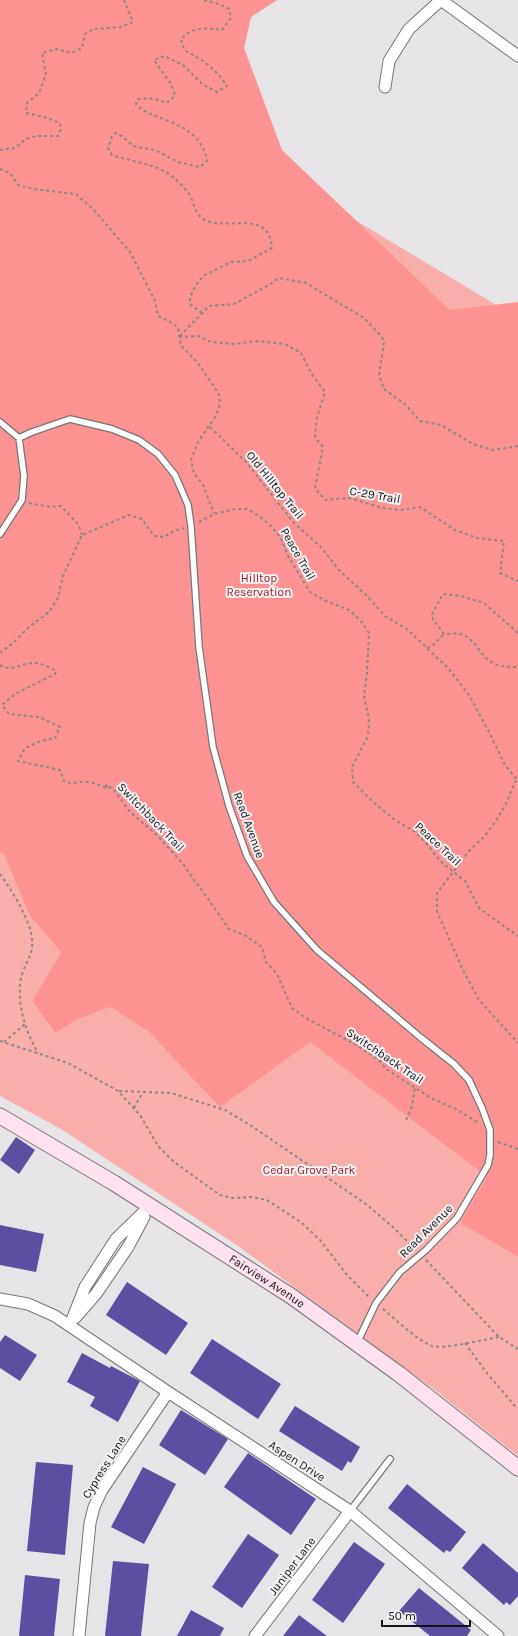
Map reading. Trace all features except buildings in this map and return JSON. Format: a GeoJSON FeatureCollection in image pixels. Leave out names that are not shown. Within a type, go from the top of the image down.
{"type":"FeatureCollection","features":[{"type":"Feature","properties":{"kind":"main road","name":"Fairview Avenue"},"geometry":{"type":"LineString","coordinates":[[0,1116],[114,1183],[291,1296],[405,1379],[518,1468]]}},
{"type":"Feature","properties":{"kind":"street"},"geometry":{"type":"LineString","coordinates":[[385,87],[389,61],[409,29],[441,0],[518,56]]}},
{"type":"Feature","properties":{"kind":"street"},"geometry":{"type":"LineString","coordinates":[[70,1325],[96,1294],[128,1246],[150,1206]]}},
{"type":"Feature","properties":{"kind":"street","name":"Aspen Drive"},"geometry":{"type":"LineString","coordinates":[[0,1299],[28,1304],[55,1316],[70,1325],[168,1392],[350,1511],[498,1636]]}},
{"type":"Feature","properties":{"kind":"street","name":"Cypress Lane"},"geometry":{"type":"LineString","coordinates":[[79,1636],[90,1523],[94,1507],[102,1490],[168,1392]]}},
{"type":"Feature","properties":{"kind":"street","name":"Juniper Lane"},"geometry":{"type":"LineString","coordinates":[[255,1636],[350,1511]]}},
{"type":"Feature","properties":{"kind":"lane","name":"Read Avenue"},"geometry":{"type":"LineString","coordinates":[[19,438],[70,419],[112,429],[139,440],[158,454],[175,475],[188,504],[191,526],[199,647],[213,747],[229,806],[247,856],[274,902],[317,950],[454,1064],[469,1080],[490,1130],[488,1165],[461,1212],[426,1250],[400,1272],[376,1303],[357,1344]]}},
{"type":"Feature","properties":{"kind":"lane"},"geometry":{"type":"LineString","coordinates":[[0,422],[19,438],[24,476],[22,500],[0,534]]}},
{"type":"Feature","properties":{"kind":"lane"},"geometry":{"type":"LineString","coordinates":[[350,1511],[390,1460]]}},
{"type":"Feature","properties":{"kind":"path"},"geometry":{"type":"LineString","coordinates":[[0,150],[15,148],[26,139],[36,136],[58,136],[61,129],[60,123],[44,117],[26,113],[27,103],[39,93],[46,74],[42,53],[57,49],[71,53],[82,48],[85,34],[93,29],[121,27],[133,22],[124,0]]}},
{"type":"Feature","properties":{"kind":"path"},"geometry":{"type":"LineString","coordinates":[[202,313],[190,304],[190,296],[196,285],[203,276],[231,262],[248,261],[272,248],[271,240],[266,230],[254,223],[227,222],[216,224],[201,218],[189,195],[170,174],[158,167],[112,156],[108,148],[112,136],[116,134],[124,137],[133,146],[155,150],[178,162],[200,167],[207,161],[202,144],[195,136],[166,120],[143,112],[136,104],[138,99],[145,98],[157,99],[166,103],[172,99],[174,95],[171,84],[154,60],[164,56],[183,65],[199,82],[217,92],[227,86],[212,67],[184,50],[181,39],[194,29],[209,28],[222,30],[230,18],[229,9],[219,4],[204,0]]}},
{"type":"Feature","properties":{"kind":"path"},"geometry":{"type":"LineString","coordinates":[[0,169],[10,173],[18,185],[34,189],[76,194],[93,209],[130,252],[155,301],[158,316],[174,324],[178,328],[181,346],[197,362],[216,388],[220,397],[219,408],[210,427],[198,442],[191,460],[194,473],[203,485],[214,514]]}},
{"type":"Feature","properties":{"kind":"path"},"geometry":{"type":"LineString","coordinates":[[180,336],[209,306],[234,304],[279,278],[306,283],[364,318],[382,337],[384,343],[379,375],[384,389],[406,405],[420,421],[440,425],[473,444],[493,450],[518,446]]}},
{"type":"Feature","properties":{"kind":"path","name":"C-29 Trail"},"geometry":{"type":"LineString","coordinates":[[180,336],[198,336],[212,342],[234,344],[257,342],[285,344],[301,353],[311,373],[325,392],[317,417],[315,438],[323,447],[315,488],[325,500],[350,498],[382,508],[401,510],[420,507],[455,530],[476,538],[504,540],[500,573],[518,581]]}},
{"type":"Feature","properties":{"kind":"path","name":"Old Hilltop Trail"},"geometry":{"type":"LineString","coordinates":[[210,427],[246,462],[294,523],[320,546],[340,570],[385,616],[407,629],[449,670],[468,695],[490,734],[505,765],[517,780]]}},
{"type":"Feature","properties":{"kind":"path"},"geometry":{"type":"LineString","coordinates":[[0,653],[13,643],[29,627],[49,612],[58,598],[63,576],[82,535],[78,524],[61,506],[50,507],[35,505],[22,500]]}},
{"type":"Feature","properties":{"kind":"path","name":"Peace Trail"},"geometry":{"type":"LineString","coordinates":[[82,535],[129,515],[142,520],[154,536],[164,537],[174,531],[191,526],[214,514],[236,509],[247,509],[259,516],[281,538],[288,556],[310,592],[326,601],[349,610],[361,621],[369,632],[364,696],[369,719],[368,736],[352,767],[353,782],[373,802],[395,820],[414,831],[426,843],[440,862],[466,882],[480,909],[518,936]]}},
{"type":"Feature","properties":{"kind":"path"},"geometry":{"type":"LineString","coordinates":[[444,634],[431,616],[443,594],[461,596],[484,603],[518,634]]}},
{"type":"Feature","properties":{"kind":"path"},"geometry":{"type":"LineString","coordinates":[[427,648],[432,646],[444,634],[460,634],[473,640],[483,655],[493,663],[504,666],[518,667]]}},
{"type":"Feature","properties":{"kind":"path","name":"Switchback Trail"},"geometry":{"type":"LineString","coordinates":[[0,665],[2,667],[15,668],[34,663],[56,671],[55,674],[15,694],[2,705],[9,714],[39,717],[60,727],[55,738],[41,741],[25,748],[18,761],[60,770],[64,780],[70,784],[87,781],[108,788],[106,786],[114,790],[130,812],[156,835],[184,865],[226,926],[229,929],[246,936],[262,947],[266,962],[277,974],[292,1008],[309,1020],[353,1043],[378,1059],[386,1069],[431,1098],[456,1109],[490,1130]]}},
{"type":"Feature","properties":{"kind":"path"},"geometry":{"type":"LineString","coordinates":[[517,780],[505,806],[495,822],[484,837],[469,851],[452,871],[437,892],[437,911],[462,968],[479,1000],[518,1043]]}},
{"type":"Feature","properties":{"kind":"path"},"geometry":{"type":"LineString","coordinates":[[0,874],[12,891],[31,931],[31,953],[23,971],[20,993],[25,1024],[29,1036],[38,1053]]}},
{"type":"Feature","properties":{"kind":"path"},"geometry":{"type":"LineString","coordinates":[[4,1042],[25,1024]]}},
{"type":"Feature","properties":{"kind":"path"},"geometry":{"type":"LineString","coordinates":[[0,1041],[59,1059],[80,1069],[118,1091],[140,1114],[158,1146],[174,1162],[220,1195],[232,1198],[250,1197],[267,1200],[302,1223],[321,1241],[347,1275],[370,1299]]}},
{"type":"Feature","properties":{"kind":"path"},"geometry":{"type":"LineString","coordinates":[[406,1120],[412,1106],[415,1088]]}},
{"type":"Feature","properties":{"kind":"path"},"geometry":{"type":"LineString","coordinates":[[118,1091],[171,1093],[225,1110],[254,1126],[366,1204],[394,1228],[415,1249]]}},
{"type":"Feature","properties":{"kind":"path"},"geometry":{"type":"LineString","coordinates":[[134,1108],[143,1092]]}},
{"type":"Feature","properties":{"kind":"path"},"geometry":{"type":"LineString","coordinates":[[490,1142],[502,1143],[518,1149]]}},
{"type":"Feature","properties":{"kind":"path"},"geometry":{"type":"LineString","coordinates":[[425,1259],[499,1337],[518,1349]]}},
{"type":"Feature","properties":{"kind":"path"},"geometry":{"type":"LineString","coordinates":[[382,1308],[415,1335],[433,1347],[499,1337]]}},
{"type":"Feature","properties":{"kind":"path"},"geometry":{"type":"LineString","coordinates":[[465,1343],[486,1372],[514,1405],[518,1407]]}},
{"type":"Feature","properties":{"kind":"green space","name":"Hilltop Reservation"},"geometry":{"type":"Polygon","coordinates":[[[0,0],[261,0],[192,122],[518,318],[518,1200],[460,1223],[518,1257],[518,1456],[435,1390],[238,1246],[61,1129],[0,1096],[0,0]],[[61,952],[32,1001],[55,1033],[79,1019],[110,1007],[149,1032],[175,1059],[309,1042],[61,952]]]}},
{"type":"Feature","properties":{"kind":"green space","name":"Hilltop Reservation"},"geometry":{"type":"Polygon","coordinates":[[[0,0],[277,0],[251,17],[244,48],[282,150],[450,310],[518,302],[518,1257],[460,1223],[487,1177],[310,1042],[220,1107],[149,1032],[110,1007],[79,1019],[55,1033],[32,1001],[61,952],[30,916],[4,854],[0,852],[0,0]]]}},
{"type":"Feature","properties":{"kind":"park label","name":"Cedar Grove Park"},"geometry":{"type":"Point","coordinates":[309,1170]}}]}
